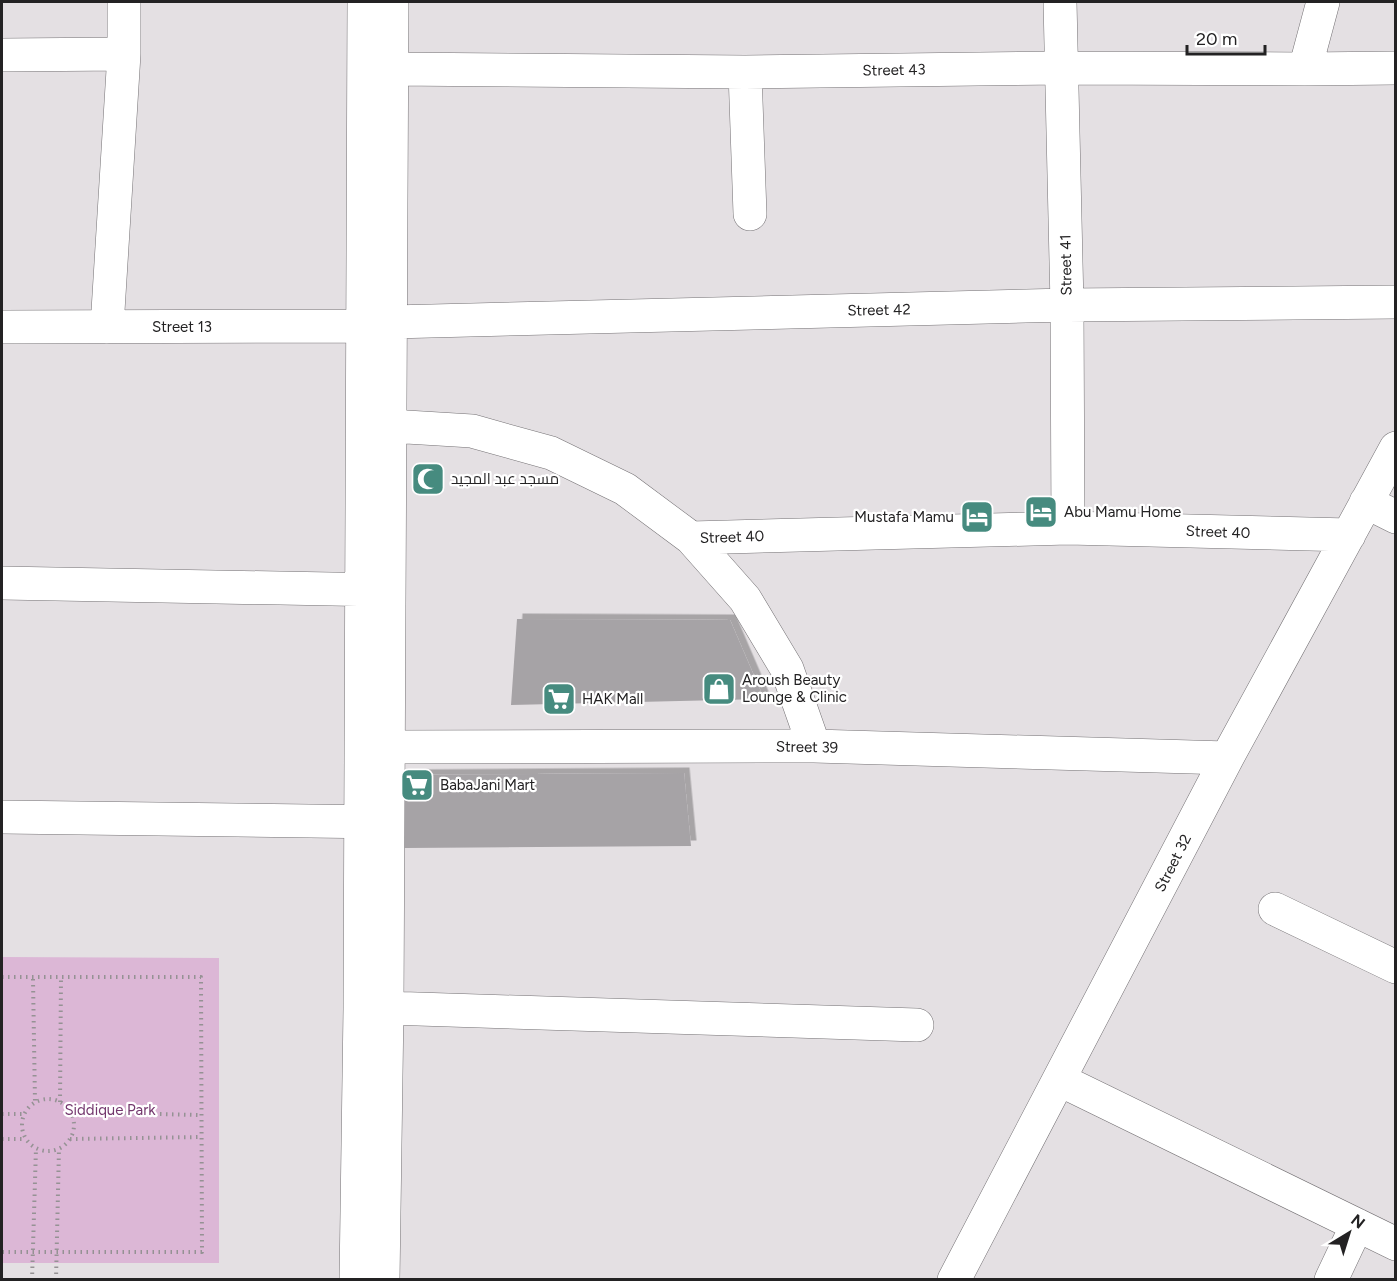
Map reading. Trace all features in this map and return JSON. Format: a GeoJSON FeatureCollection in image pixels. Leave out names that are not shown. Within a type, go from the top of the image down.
{"type":"FeatureCollection","features":[{"type":"Feature","properties":{"kind":"street"},"geometry":{"type":"LineString","coordinates":[[107,327],[124,54],[124,2]]}},
{"type":"Feature","properties":{"kind":"street"},"geometry":{"type":"LineString","coordinates":[[364,2],[377,324],[374,1008],[383,1280]]}},
{"type":"Feature","properties":{"kind":"street"},"geometry":{"type":"LineString","coordinates":[[374,822],[388,747],[375,590],[390,426],[377,324],[392,69],[392,2]]}},
{"type":"Feature","properties":{"kind":"street","name":"Street 41"},"geometry":{"type":"LineString","coordinates":[[1060,2],[1067,305],[1068,528]]}},
{"type":"Feature","properties":{"kind":"street"},"geometry":{"type":"LineString","coordinates":[[1305,69],[1323,2]]}},
{"type":"Feature","properties":{"kind":"street"},"geometry":{"type":"LineString","coordinates":[[2,55],[124,54]]}},
{"type":"Feature","properties":{"kind":"street","name":"Street 43"},"geometry":{"type":"LineString","coordinates":[[392,69],[746,72],[1062,68],[1395,68]]}},
{"type":"Feature","properties":{"kind":"street"},"geometry":{"type":"LineString","coordinates":[[746,72],[750,214]]}},
{"type":"Feature","properties":{"kind":"street","name":"Street 42"},"geometry":{"type":"LineString","coordinates":[[377,324],[1067,305],[1395,302]]}},
{"type":"Feature","properties":{"kind":"street","name":"Street 13"},"geometry":{"type":"LineString","coordinates":[[2,327],[377,324]]}},
{"type":"Feature","properties":{"kind":"street"},"geometry":{"type":"LineString","coordinates":[[390,426],[472,432],[551,453],[625,489],[691,538],[745,599],[787,669],[814,746]]}},
{"type":"Feature","properties":{"kind":"street","name":"Street 32"},"geometry":{"type":"LineString","coordinates":[[954,1280],[1227,758],[1395,448]]}},
{"type":"Feature","properties":{"kind":"street"},"geometry":{"type":"LineString","coordinates":[[1366,502],[1395,517]]}},
{"type":"Feature","properties":{"kind":"street","name":"Street 40"},"geometry":{"type":"LineString","coordinates":[[691,538],[1068,528],[1349,536]]}},
{"type":"Feature","properties":{"kind":"street"},"geometry":{"type":"LineString","coordinates":[[2,584],[375,590]]}},
{"type":"Feature","properties":{"kind":"street","name":"Street 39"},"geometry":{"type":"LineString","coordinates":[[388,747],[814,746],[1227,758]]}},
{"type":"Feature","properties":{"kind":"street"},"geometry":{"type":"LineString","coordinates":[[2,817],[374,822]]}},
{"type":"Feature","properties":{"kind":"street"},"geometry":{"type":"LineString","coordinates":[[1275,909],[1395,967]]}},
{"type":"Feature","properties":{"kind":"street"},"geometry":{"type":"LineString","coordinates":[[374,1008],[917,1025]]}},
{"type":"Feature","properties":{"kind":"street"},"geometry":{"type":"LineString","coordinates":[[356,1280],[374,1008]]}},
{"type":"Feature","properties":{"kind":"street"},"geometry":{"type":"LineString","coordinates":[[1060,1080],[1395,1244]]}},
{"type":"Feature","properties":{"kind":"street"},"geometry":{"type":"LineString","coordinates":[[1331,1280],[1357,1225]]}},
{"type":"Feature","properties":{"kind":"path"},"geometry":{"type":"LineString","coordinates":[[2,976],[201,977],[200,1115],[202,1137],[202,1252],[2,1252]]}},
{"type":"Feature","properties":{"kind":"path"},"geometry":{"type":"LineString","coordinates":[[60,1102],[61,976]]}},
{"type":"Feature","properties":{"kind":"path"},"geometry":{"type":"LineString","coordinates":[[33,979],[35,1102]]}},
{"type":"Feature","properties":{"kind":"path"},"geometry":{"type":"LineString","coordinates":[[52,1099],[60,1102],[70,1112],[74,1126],[70,1139],[59,1148],[51,1150],[36,1148],[26,1139],[22,1131],[24,1114],[35,1102],[52,1099]]}},
{"type":"Feature","properties":{"kind":"path"},"geometry":{"type":"LineString","coordinates":[[70,1112],[200,1115]]}},
{"type":"Feature","properties":{"kind":"path"},"geometry":{"type":"LineString","coordinates":[[2,1114],[24,1114]]}},
{"type":"Feature","properties":{"kind":"path"},"geometry":{"type":"LineString","coordinates":[[70,1139],[202,1137]]}},
{"type":"Feature","properties":{"kind":"path"},"geometry":{"type":"LineString","coordinates":[[2,1139],[26,1139]]}},
{"type":"Feature","properties":{"kind":"path"},"geometry":{"type":"LineString","coordinates":[[32,1280],[36,1148]]}},
{"type":"Feature","properties":{"kind":"path"},"geometry":{"type":"LineString","coordinates":[[56,1280],[59,1148]]}},
{"type":"Feature","properties":{"kind":"green space","name":"Siddique Park"},"geometry":{"type":"Polygon","coordinates":[[[2,957],[219,958],[219,1263],[2,1263],[2,957]]]}},
{"type":"Feature","properties":{"kind":"building"},"geometry":{"type":"Polygon","coordinates":[[[517,619],[730,620],[764,699],[511,705],[517,619]]]}},
{"type":"Feature","properties":{"kind":"building"},"geometry":{"type":"Polygon","coordinates":[[[684,773],[691,846],[404,848],[404,775],[684,773]]]}},
{"type":"Feature","properties":{"kind":"place","name":"مسجد عبد المجید"},"geometry":{"type":"Point","coordinates":[428,479]}},
{"type":"Feature","properties":{"kind":"place","name":"Abu Mamu Home"},"geometry":{"type":"Point","coordinates":[1041,512]}},
{"type":"Feature","properties":{"kind":"place","name":"Mustafa Mamu"},"geometry":{"type":"Point","coordinates":[977,517]}},
{"type":"Feature","properties":{"kind":"place","name":"Aroush Beauty Lounge & Clinic"},"geometry":{"type":"Point","coordinates":[719,689]}},
{"type":"Feature","properties":{"kind":"place","name":"HAK Mall"},"geometry":{"type":"Point","coordinates":[559,699]}},
{"type":"Feature","properties":{"kind":"place","name":"BabaJani Mart"},"geometry":{"type":"Point","coordinates":[417,785]}}]}
